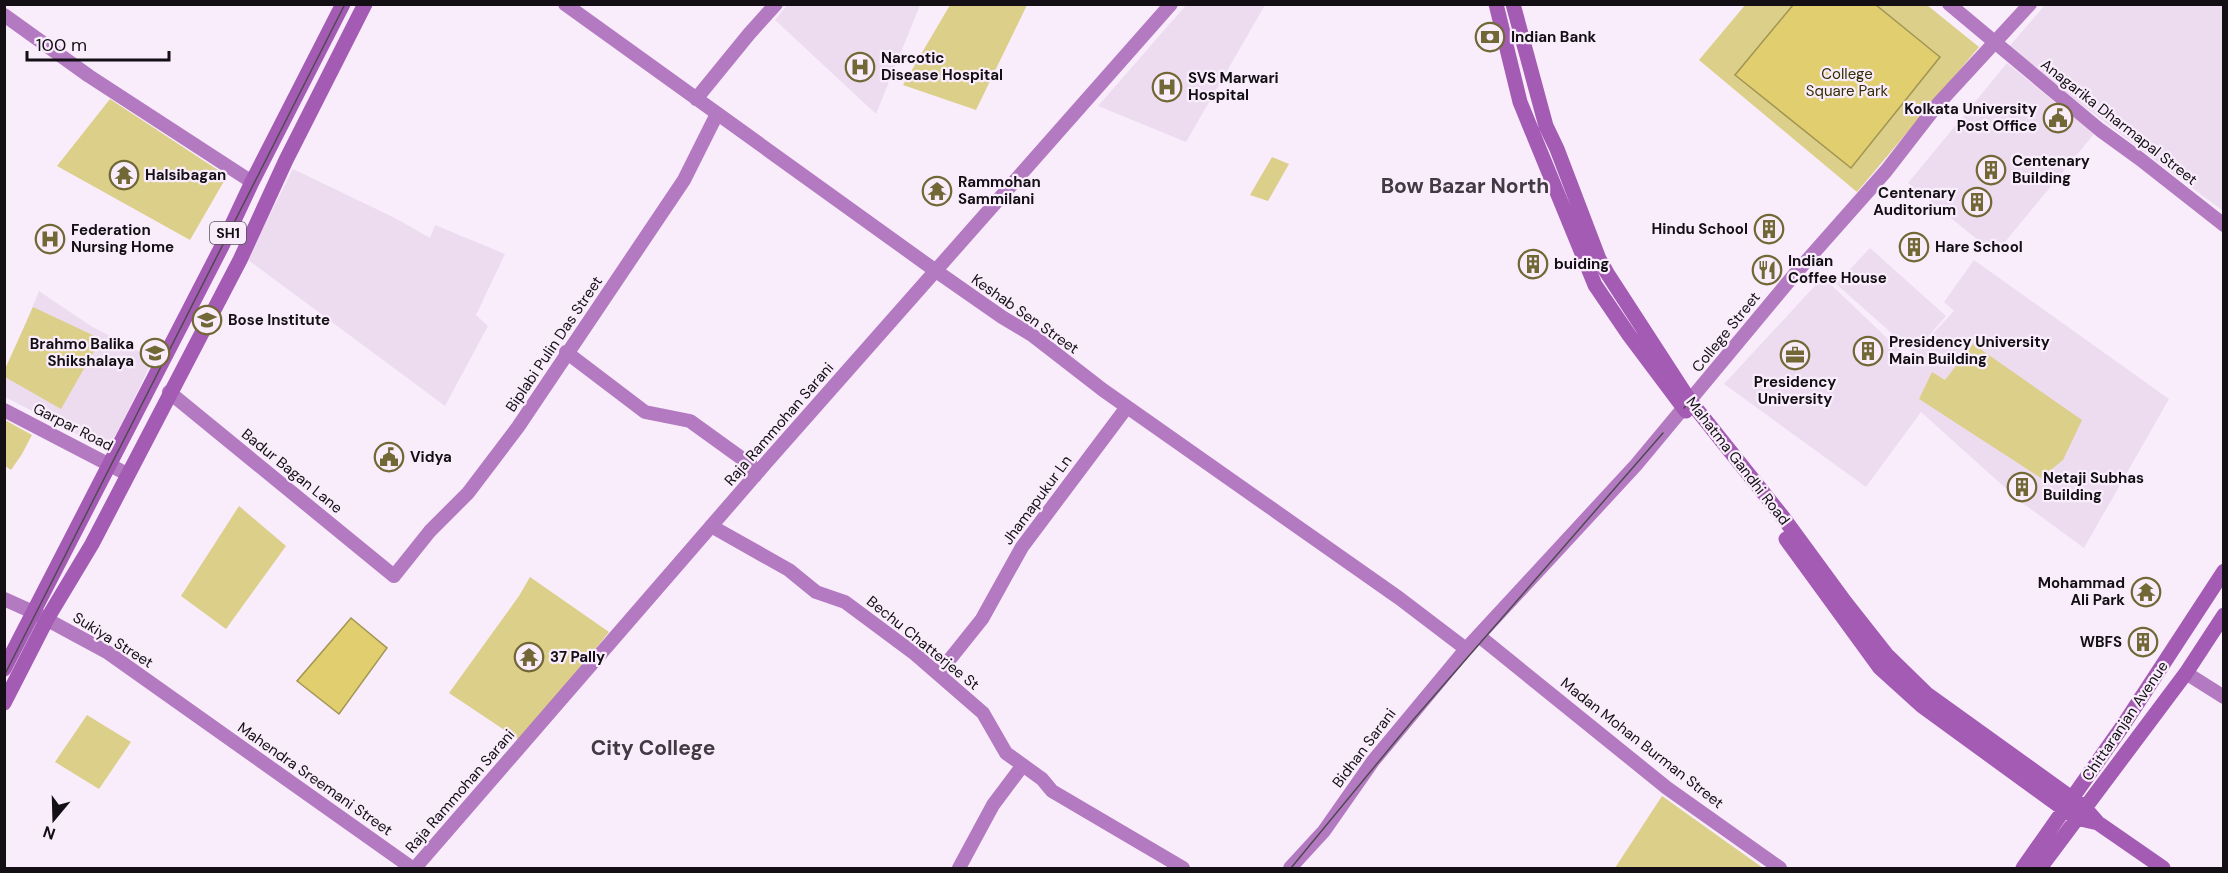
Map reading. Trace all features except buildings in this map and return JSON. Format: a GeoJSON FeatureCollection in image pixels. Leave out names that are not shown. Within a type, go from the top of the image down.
{"type":"FeatureCollection","features":[{"type":"Feature","properties":{"kind":"main road","name":"SH1"},"geometry":{"type":"LineString","coordinates":[[4,703],[110,462],[222,246],[343,4]]}},
{"type":"Feature","properties":{"kind":"main road"},"geometry":{"type":"LineString","coordinates":[[127,474],[240,260],[286,160],[365,4]]}},
{"type":"Feature","properties":{"kind":"main road","name":"Keshab Sen Street"},"geometry":{"type":"LineString","coordinates":[[565,4],[936,271],[1032,335],[1127,407],[1399,597],[1466,649]]}},
{"type":"Feature","properties":{"kind":"main road"},"geometry":{"type":"LineString","coordinates":[[696,99],[776,4]]}},
{"type":"Feature","properties":{"kind":"main road","name":"Raja Rammohan Sarani"},"geometry":{"type":"LineString","coordinates":[[414,868],[711,526],[1171,4]]}},
{"type":"Feature","properties":{"kind":"main road","name":"Mahatma Gandhi Road"},"geometry":{"type":"LineString","coordinates":[[1496,4],[1520,102],[1596,285],[1687,405],[1782,516],[1886,654],[1927,694],[2072,815],[2098,823],[2163,868]]}},
{"type":"Feature","properties":{"kind":"main road","name":"Mahatma Gandhi Road"},"geometry":{"type":"LineString","coordinates":[[1513,4],[1546,126],[1599,258],[1687,405]]}},
{"type":"Feature","properties":{"kind":"main road","name":"Anagarika Dharmapal Street"},"geometry":{"type":"LineString","coordinates":[[1949,4],[2100,130],[2223,225]]}},
{"type":"Feature","properties":{"kind":"main road","name":"College Street"},"geometry":{"type":"LineString","coordinates":[[1466,649],[1482,638],[1636,465],[1794,275],[1886,171],[1938,104],[2030,4]]}},
{"type":"Feature","properties":{"kind":"main road"},"geometry":{"type":"LineString","coordinates":[[4,15],[90,76],[252,182]]}},
{"type":"Feature","properties":{"kind":"main road","name":"Biplabi Pulin Das Street"},"geometry":{"type":"LineString","coordinates":[[394,576],[430,531],[458,500],[468,493],[518,427],[566,352],[625,270],[684,180],[717,114]]}},
{"type":"Feature","properties":{"kind":"main road"},"geometry":{"type":"LineString","coordinates":[[566,352],[645,412],[690,421],[751,465],[755,476]]}},
{"type":"Feature","properties":{"kind":"main road","name":"Badur Bagan Lane"},"geometry":{"type":"LineString","coordinates":[[169,392],[394,576]]}},
{"type":"Feature","properties":{"kind":"main road","name":"Jhamapukur Ln"},"geometry":{"type":"LineString","coordinates":[[938,674],[982,619],[1022,547],[1127,407]]}},
{"type":"Feature","properties":{"kind":"main road","name":"Garpar Road"},"geometry":{"type":"LineString","coordinates":[[4,410],[110,462],[127,474]]}},
{"type":"Feature","properties":{"kind":"main road","name":"SH1"},"geometry":{"type":"LineString","coordinates":[[4,669],[92,544],[127,474]]}},
{"type":"Feature","properties":{"kind":"main road","name":"Bechu Chatterjee St"},"geometry":{"type":"LineString","coordinates":[[711,526],[789,570],[816,592],[844,602],[858,611],[983,713],[1006,753],[1042,779],[1052,791],[1184,868]]}},
{"type":"Feature","properties":{"kind":"main road","name":"Chittaranjan Avenue"},"geometry":{"type":"LineString","coordinates":[[2023,868],[2072,815],[2223,571]]}},
{"type":"Feature","properties":{"kind":"main road","name":"Sukiya Street"},"geometry":{"type":"LineString","coordinates":[[4,599],[41,616],[107,652],[198,718]]}},
{"type":"Feature","properties":{"kind":"main road"},"geometry":{"type":"LineString","coordinates":[[2040,868],[2072,815],[2186,673],[2223,615]]}},
{"type":"Feature","properties":{"kind":"main road","name":"Madan Mohan Burman Street"},"geometry":{"type":"LineString","coordinates":[[1482,638],[1667,788],[1780,868]]}},
{"type":"Feature","properties":{"kind":"main road","name":"Bidhan Sarani"},"geometry":{"type":"LineString","coordinates":[[1290,868],[1324,831],[1373,761],[1466,649]]}},
{"type":"Feature","properties":{"kind":"main road"},"geometry":{"type":"LineString","coordinates":[[2186,673],[2223,697]]}},
{"type":"Feature","properties":{"kind":"main road","name":"Mahendra Sreemani Street"},"geometry":{"type":"LineString","coordinates":[[198,718],[414,868]]}},
{"type":"Feature","properties":{"kind":"main road"},"geometry":{"type":"LineString","coordinates":[[959,868],[993,805],[1023,765]]}},
{"type":"Feature","properties":{"kind":"shaded area","name":"Narcotic Disease Hospital"},"geometry":{"type":"Polygon","coordinates":[[[788,4],[920,5],[876,114],[775,20],[788,4]]]}},
{"type":"Feature","properties":{"kind":"shaded area","name":"SVS Marwari Hospital"},"geometry":{"type":"Polygon","coordinates":[[[1187,4],[1265,5],[1186,142],[1098,106],[1187,4]]]}},
{"type":"Feature","properties":{"kind":"shaded area","name":"College Square Park"},"geometry":{"type":"Polygon","coordinates":[[[1793,5],[1876,5],[1940,57],[1851,168],[1735,75],[1793,5]]]}},
{"type":"Feature","properties":{"kind":"shaded area"},"geometry":{"type":"Polygon","coordinates":[[[2045,5],[2223,5],[2223,211],[2007,49],[2045,5]]]}},
{"type":"Feature","properties":{"kind":"shaded area"},"geometry":{"type":"Polygon","coordinates":[[[2007,63],[2094,134],[1995,254],[1908,183],[2007,63]]]}},
{"type":"Feature","properties":{"kind":"shaded area"},"geometry":{"type":"Polygon","coordinates":[[[293,169],[395,218],[430,238],[435,225],[505,254],[476,315],[488,326],[445,406],[247,259],[293,169]]]}},
{"type":"Feature","properties":{"kind":"shaded area","name":"Hare School"},"geometry":{"type":"Polygon","coordinates":[[[1870,248],[1946,316],[1914,353],[1836,284],[1870,248]]]}},
{"type":"Feature","properties":{"kind":"shaded area"},"geometry":{"type":"Polygon","coordinates":[[[1974,260],[2169,399],[2084,548],[2021,502],[1921,412],[1866,487],[1724,384],[1823,277],[1909,359],[1954,311],[1944,302],[1974,260]]]}},
{"type":"Feature","properties":{"kind":"shaded area"},"geometry":{"type":"Polygon","coordinates":[[[39,291],[91,326],[153,359],[109,451],[5,397],[4,377],[39,291]]]}},
{"type":"Feature","properties":{"kind":"shaded area"},"geometry":{"type":"Polygon","coordinates":[[[351,618],[387,648],[339,714],[297,681],[351,618]]]}},
{"type":"Feature","properties":{"kind":"green space","name":"College Square Park"},"geometry":{"type":"Polygon","coordinates":[[[1746,4],[1927,5],[1979,47],[1857,192],[1699,60],[1746,4]]]}},
{"type":"Feature","properties":{"kind":"green space"},"geometry":{"type":"Polygon","coordinates":[[[950,5],[1027,5],[976,110],[903,85],[950,5]]]}},
{"type":"Feature","properties":{"kind":"green space"},"geometry":{"type":"Polygon","coordinates":[[[110,99],[227,176],[190,240],[57,166],[110,99]]]}},
{"type":"Feature","properties":{"kind":"green space"},"geometry":{"type":"Polygon","coordinates":[[[1272,157],[1289,164],[1268,201],[1250,195],[1272,157]]]}},
{"type":"Feature","properties":{"kind":"green space"},"geometry":{"type":"Polygon","coordinates":[[[33,307],[101,339],[61,409],[5,377],[5,369],[33,307]]]}},
{"type":"Feature","properties":{"kind":"green space"},"geometry":{"type":"Polygon","coordinates":[[[1973,344],[2082,420],[2063,460],[2041,478],[1919,399],[1932,372],[1945,380],[1973,344]]]}},
{"type":"Feature","properties":{"kind":"green space"},"geometry":{"type":"Polygon","coordinates":[[[5,420],[32,435],[11,470],[5,466],[5,420]]]}},
{"type":"Feature","properties":{"kind":"green space"},"geometry":{"type":"Polygon","coordinates":[[[239,506],[286,546],[226,629],[181,596],[239,506]]]}},
{"type":"Feature","properties":{"kind":"green space"},"geometry":{"type":"Polygon","coordinates":[[[530,577],[609,632],[521,741],[449,693],[519,596],[530,577]]]}},
{"type":"Feature","properties":{"kind":"green space"},"geometry":{"type":"Polygon","coordinates":[[[87,715],[131,742],[99,789],[55,762],[87,715]]]}},
{"type":"Feature","properties":{"kind":"green space"},"geometry":{"type":"Polygon","coordinates":[[[1662,796],[1763,868],[1615,868],[1662,796]]]}},
{"type":"Feature","properties":{"kind":"tram line"},"geometry":{"type":"LineString","coordinates":[[4,676],[345,4]]}},
{"type":"Feature","properties":{"kind":"tram line"},"geometry":{"type":"LineString","coordinates":[[1684,408],[1690,401]]}},
{"type":"Feature","properties":{"kind":"tram line"},"geometry":{"type":"LineString","coordinates":[[1291,868],[1413,720],[1663,433]]}},
{"type":"Feature","properties":{"kind":"place","name":"Indian Bank"},"geometry":{"type":"Point","coordinates":[1490,37]}},
{"type":"Feature","properties":{"kind":"place","name":"Narcotic Disease Hospital"},"geometry":{"type":"Point","coordinates":[860,67]}},
{"type":"Feature","properties":{"kind":"place","name":"SVS Marwari Hospital"},"geometry":{"type":"Point","coordinates":[1167,87]}},
{"type":"Feature","properties":{"kind":"place","name":"Kolkata University Post Office"},"geometry":{"type":"Point","coordinates":[2058,118]}},
{"type":"Feature","properties":{"kind":"place","name":"Centenary Building"},"geometry":{"type":"Point","coordinates":[1991,170]}},
{"type":"Feature","properties":{"kind":"place","name":"Halsibagan"},"geometry":{"type":"Point","coordinates":[124,175]}},
{"type":"Feature","properties":{"kind":"place","name":"Rammohan Sammilani"},"geometry":{"type":"Point","coordinates":[937,191]}},
{"type":"Feature","properties":{"kind":"place","name":"Centenary Auditorium"},"geometry":{"type":"Point","coordinates":[1977,202]}},
{"type":"Feature","properties":{"kind":"place","name":"Hindu School"},"geometry":{"type":"Point","coordinates":[1769,229]}},
{"type":"Feature","properties":{"kind":"place","name":"Federation Nursing Home"},"geometry":{"type":"Point","coordinates":[50,239]}},
{"type":"Feature","properties":{"kind":"place","name":"Hare School"},"geometry":{"type":"Point","coordinates":[1914,247]}},
{"type":"Feature","properties":{"kind":"place","name":"buiding"},"geometry":{"type":"Point","coordinates":[1533,264]}},
{"type":"Feature","properties":{"kind":"place","name":"Indian Coffee House"},"geometry":{"type":"Point","coordinates":[1767,270]}},
{"type":"Feature","properties":{"kind":"place","name":"Bose Institute"},"geometry":{"type":"Point","coordinates":[207,320]}},
{"type":"Feature","properties":{"kind":"place","name":"Presidency University Main Building"},"geometry":{"type":"Point","coordinates":[1868,351]}},
{"type":"Feature","properties":{"kind":"place","name":"Brahmo Balika Shikshalaya"},"geometry":{"type":"Point","coordinates":[155,353]}},
{"type":"Feature","properties":{"kind":"place","name":"Presidency University"},"geometry":{"type":"Point","coordinates":[1795,355]}},
{"type":"Feature","properties":{"kind":"place","name":"Vidya"},"geometry":{"type":"Point","coordinates":[389,457]}},
{"type":"Feature","properties":{"kind":"place","name":"Netaji Subhas Building"},"geometry":{"type":"Point","coordinates":[2022,487]}},
{"type":"Feature","properties":{"kind":"place","name":"Mohammad Ali Park"},"geometry":{"type":"Point","coordinates":[2146,592]}},
{"type":"Feature","properties":{"kind":"place","name":"WBFS"},"geometry":{"type":"Point","coordinates":[2143,642]}},
{"type":"Feature","properties":{"kind":"place","name":"37 Pally"},"geometry":{"type":"Point","coordinates":[529,657]}},
{"type":"Feature","properties":{"kind":"district","name":"Bow Bazar North"},"geometry":{"type":"Point","coordinates":[1465,186]}},
{"type":"Feature","properties":{"kind":"district","name":"City College"},"geometry":{"type":"Point","coordinates":[653,748]}}]}
